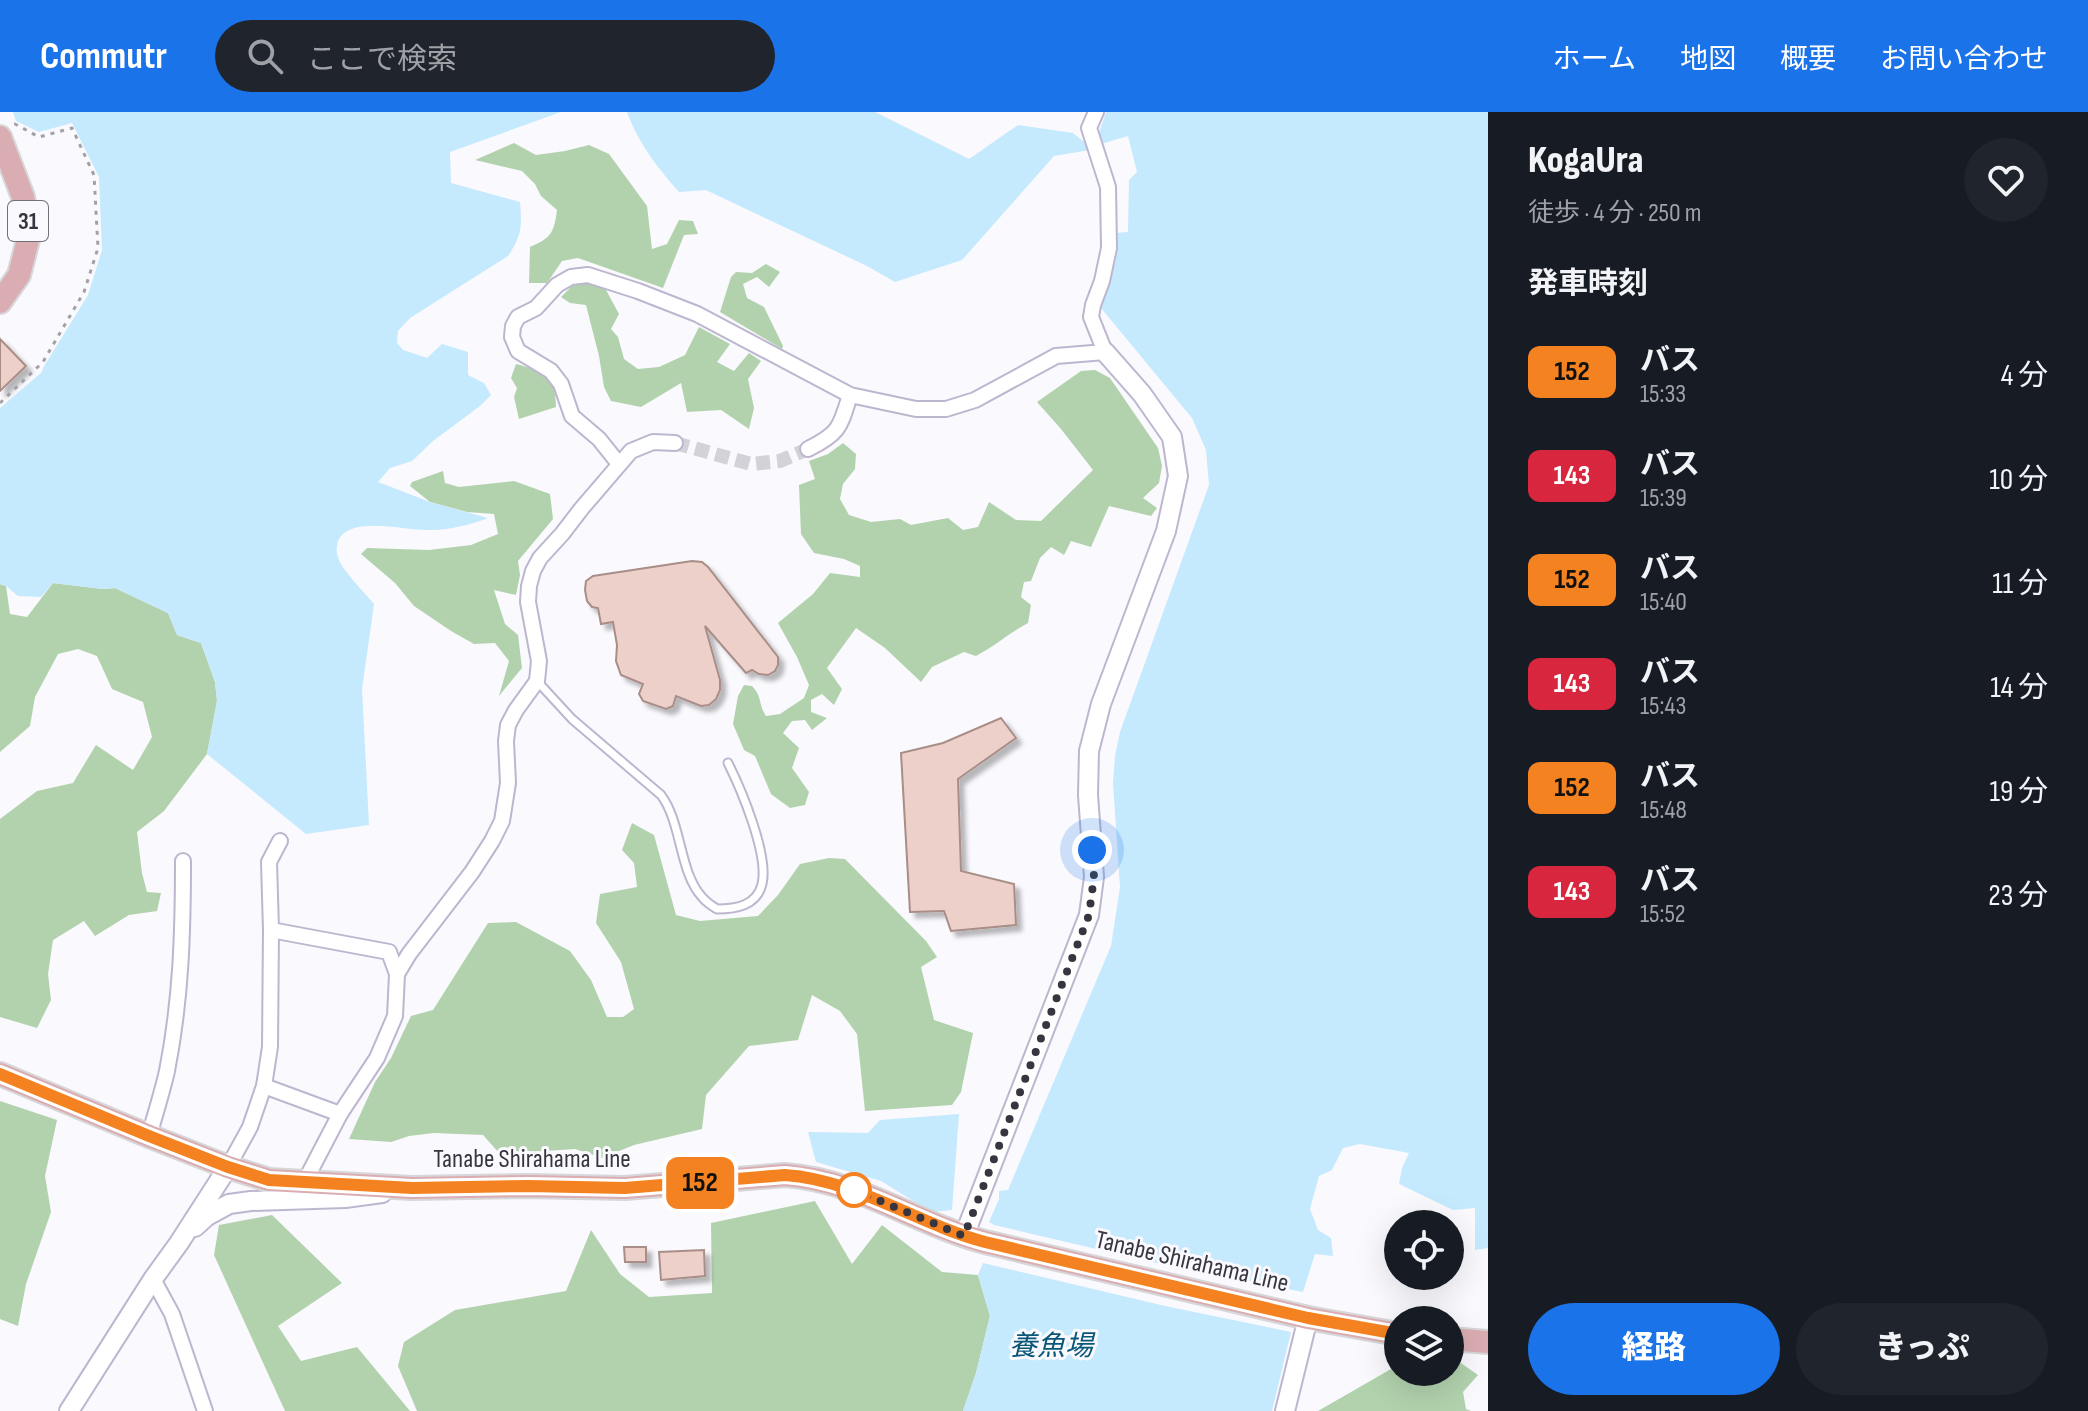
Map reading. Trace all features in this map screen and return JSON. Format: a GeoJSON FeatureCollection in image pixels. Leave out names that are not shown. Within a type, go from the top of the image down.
{"type":"FeatureCollection","features":[{"type":"Feature","properties":{"kind":"main road","name":"31"},"geometry":{"type":"LineString","coordinates":[[0,137],[23,197],[30,232],[19,275],[0,302]]}},
{"type":"Feature","properties":{"kind":"main road","name":"Tanabe Shirahama Line"},"geometry":{"type":"LineString","coordinates":[[0,1074],[149,1136],[269,1180],[412,1188],[625,1188],[785,1175],[809,1177],[854,1190],[964,1236],[1308,1318],[1384,1332]]}},
{"type":"Feature","properties":{"kind":"main road"},"geometry":{"type":"LineString","coordinates":[[1464,1340],[1488,1342]]}},
{"type":"Feature","properties":{"kind":"street"},"geometry":{"type":"LineString","coordinates":[[964,1236],[1089,915],[1094,877],[1088,795],[1089,751],[1101,704],[1166,531],[1178,476],[1172,437],[1142,394],[1105,352],[1091,317],[1109,248],[1108,187],[1089,128],[1096,112]]}},
{"type":"Feature","properties":{"kind":"street"},"geometry":{"type":"LineString","coordinates":[[619,464],[599,439],[572,416],[561,384],[551,371],[518,351],[512,337],[518,317],[536,308],[557,285],[571,277],[588,275],[697,314],[850,395],[916,409],[946,409],[975,400],[1056,356],[1105,352]]}},
{"type":"Feature","properties":{"kind":"street"},"geometry":{"type":"LineString","coordinates":[[808,449],[828,439],[840,427],[850,395]]}},
{"type":"Feature","properties":{"kind":"street"},"geometry":{"type":"LineString","coordinates":[[397,974],[472,872],[502,821],[508,783],[508,725],[537,681],[539,661],[528,602],[533,571],[540,558],[631,451],[653,442],[675,443]]}},
{"type":"Feature","properties":{"kind":"street"},"geometry":{"type":"LineString","coordinates":[[69,1411],[228,1167],[250,1127],[264,1086],[270,1047],[269,862],[280,841]]}},
{"type":"Feature","properties":{"kind":"street"},"geometry":{"type":"LineString","coordinates":[[149,1136],[166,1073],[177,1004],[183,936],[183,861]]}},
{"type":"Feature","properties":{"kind":"street"},"geometry":{"type":"LineString","coordinates":[[271,930],[389,952],[397,974],[395,1016],[377,1058],[340,1114],[304,1183]]}},
{"type":"Feature","properties":{"kind":"street"},"geometry":{"type":"LineString","coordinates":[[264,1086],[340,1114]]}},
{"type":"Feature","properties":{"kind":"street"},"geometry":{"type":"LineString","coordinates":[[179,1243],[207,1216],[229,1204],[345,1198],[412,1188]]}},
{"type":"Feature","properties":{"kind":"street"},"geometry":{"type":"LineString","coordinates":[[153,1279],[172,1314],[205,1411]]}},
{"type":"Feature","properties":{"kind":"street"},"geometry":{"type":"LineString","coordinates":[[1285,1411],[1308,1318]]}},
{"type":"Feature","properties":{"kind":"lane"},"geometry":{"type":"LineString","coordinates":[[537,681],[572,719],[661,795],[669,810],[692,881],[701,897],[717,909],[739,909],[756,896],[762,885],[763,871],[757,836],[740,786],[728,763]]}},
{"type":"Feature","properties":{"kind":"path"},"geometry":{"type":"LineString","coordinates":[[0,129],[15,124],[39,137],[72,128],[94,175],[98,248],[84,292],[43,362],[0,403]]}},
{"type":"Feature","properties":{"kind":"green space"},"geometry":{"type":"Polygon","coordinates":[[[514,143],[536,155],[589,145],[609,154],[647,206],[652,249],[667,244],[679,220],[693,221],[698,234],[684,235],[663,288],[578,258],[562,261],[547,283],[529,283],[530,247],[550,234],[557,210],[541,196],[535,184],[522,171],[475,160],[514,143]]]}},
{"type":"Feature","properties":{"kind":"green space"},"geometry":{"type":"Polygon","coordinates":[[[766,264],[780,272],[769,287],[757,277],[743,284],[747,298],[764,307],[782,349],[720,312],[731,277],[736,272],[752,273],[766,264]]]}},
{"type":"Feature","properties":{"kind":"green space"},"geometry":{"type":"Polygon","coordinates":[[[590,282],[606,290],[619,314],[611,329],[618,337],[624,359],[638,369],[659,367],[685,355],[699,327],[730,344],[717,362],[734,371],[749,353],[761,361],[748,379],[754,408],[749,429],[721,410],[687,412],[681,383],[641,407],[611,401],[604,387],[586,305],[570,303],[561,297],[572,286],[590,282]]]}},
{"type":"Feature","properties":{"kind":"green space"},"geometry":{"type":"Polygon","coordinates":[[[516,364],[534,369],[551,382],[556,407],[519,419],[514,397],[517,388],[511,378],[516,364]]]}},
{"type":"Feature","properties":{"kind":"green space"},"geometry":{"type":"Polygon","coordinates":[[[1095,370],[1110,378],[1158,448],[1162,466],[1159,483],[1143,498],[1157,508],[1151,516],[1109,506],[1091,547],[1071,541],[1064,555],[1051,547],[1040,558],[1031,581],[1024,582],[1021,597],[1031,605],[1028,623],[976,656],[964,652],[932,667],[921,682],[885,648],[856,628],[827,668],[842,689],[834,705],[822,694],[811,700],[811,712],[827,718],[812,730],[805,720],[792,721],[783,733],[799,748],[792,768],[809,792],[805,805],[790,808],[771,794],[755,756],[744,750],[733,724],[738,696],[744,685],[752,686],[755,690],[766,716],[780,714],[804,698],[809,685],[778,623],[813,594],[830,573],[860,577],[860,566],[814,553],[801,534],[799,485],[815,479],[809,461],[828,454],[843,443],[856,454],[855,469],[843,484],[840,499],[849,515],[871,522],[900,519],[911,525],[948,518],[963,530],[978,527],[989,502],[1016,520],[1041,521],[1093,470],[1037,402],[1081,371],[1095,370]]]}},
{"type":"Feature","properties":{"kind":"green space"},"geometry":{"type":"Polygon","coordinates":[[[443,471],[445,483],[459,487],[514,481],[550,494],[553,519],[518,561],[520,575],[516,595],[494,590],[505,624],[518,635],[522,668],[499,696],[509,661],[495,643],[474,644],[451,631],[414,606],[395,583],[361,554],[367,548],[429,550],[471,545],[498,534],[494,514],[467,512],[430,502],[410,486],[412,482],[443,471]]]}},
{"type":"Feature","properties":{"kind":"green space"},"geometry":{"type":"Polygon","coordinates":[[[53,583],[115,588],[168,613],[177,635],[201,643],[215,682],[217,701],[207,754],[164,811],[137,832],[147,892],[161,893],[157,911],[129,915],[95,936],[84,921],[53,940],[48,974],[51,1000],[37,1028],[0,1017],[0,819],[37,791],[73,783],[96,745],[133,770],[152,737],[143,702],[112,689],[97,656],[78,649],[58,654],[35,697],[30,726],[0,752],[0,584],[6,586],[10,614],[27,617],[53,583]]]}},
{"type":"Feature","properties":{"kind":"green space"},"geometry":{"type":"Polygon","coordinates":[[[632,823],[654,835],[676,915],[700,921],[758,916],[800,864],[829,858],[845,859],[926,941],[937,957],[921,967],[934,1020],[973,1033],[961,1092],[952,1105],[865,1111],[857,1034],[840,1011],[812,995],[798,1040],[749,1046],[706,1095],[702,1129],[634,1145],[602,1158],[575,1149],[500,1154],[483,1135],[434,1133],[391,1142],[349,1139],[375,1082],[391,1058],[411,1016],[433,1010],[488,923],[516,922],[570,951],[591,980],[607,1017],[623,1017],[634,1009],[621,962],[596,923],[600,894],[637,887],[634,863],[622,850],[632,823]]]}},
{"type":"Feature","properties":{"kind":"green space"},"geometry":{"type":"Polygon","coordinates":[[[0,1101],[57,1120],[45,1176],[51,1212],[26,1284],[18,1326],[0,1319],[0,1101]]]}},
{"type":"Feature","properties":{"kind":"green space"},"geometry":{"type":"Polygon","coordinates":[[[815,1201],[852,1264],[882,1225],[942,1272],[978,1275],[990,1316],[963,1411],[417,1411],[398,1366],[404,1342],[455,1310],[566,1291],[591,1230],[620,1274],[649,1297],[712,1293],[711,1223],[815,1201]]]}},
{"type":"Feature","properties":{"kind":"green space"},"geometry":{"type":"Polygon","coordinates":[[[272,1215],[342,1283],[278,1326],[301,1361],[357,1347],[410,1411],[285,1411],[214,1255],[219,1225],[272,1215]]]}},
{"type":"Feature","properties":{"kind":"green space"},"geometry":{"type":"Polygon","coordinates":[[[1464,1365],[1478,1375],[1463,1392],[1466,1409],[1471,1411],[1318,1411],[1384,1373],[1384,1386],[1464,1386],[1464,1365]]]}},
{"type":"Feature","properties":{"kind":"water"},"geometry":{"type":"Polygon","coordinates":[[[13,112],[561,112],[450,152],[451,183],[520,202],[518,236],[508,256],[410,318],[398,331],[397,343],[403,350],[427,358],[442,344],[468,352],[468,375],[484,383],[491,395],[412,461],[390,468],[378,482],[430,502],[488,518],[434,530],[365,526],[344,533],[338,541],[337,553],[341,565],[374,604],[362,689],[369,825],[306,834],[207,754],[217,701],[215,682],[201,643],[177,635],[168,613],[115,588],[53,583],[41,597],[18,596],[0,584],[0,408],[42,372],[88,295],[102,250],[99,177],[72,123],[39,132],[16,121],[13,112]]]}},
{"type":"Feature","properties":{"kind":"water"},"geometry":{"type":"Polygon","coordinates":[[[627,112],[875,112],[969,159],[1018,125],[1073,133],[1087,141],[1090,150],[1054,156],[962,260],[895,282],[706,190],[679,192],[649,154],[627,112]]]}},
{"type":"Feature","properties":{"kind":"water"},"geometry":{"type":"Polygon","coordinates":[[[1106,112],[1488,112],[1488,1248],[1475,1250],[1475,1208],[1453,1210],[1399,1184],[1409,1153],[1360,1144],[1343,1148],[1332,1170],[1319,1176],[1310,1209],[1318,1230],[1331,1238],[1333,1256],[1315,1254],[1303,1292],[1240,1279],[1238,1282],[989,1222],[999,1199],[999,1191],[1008,1190],[1111,946],[1120,887],[1113,783],[1120,732],[1209,485],[1206,450],[1192,418],[1101,308],[1116,260],[1116,233],[1128,232],[1129,180],[1137,172],[1128,136],[1101,144],[1098,136],[1106,112]]]}},
{"type":"Feature","properties":{"kind":"water"},"geometry":{"type":"Polygon","coordinates":[[[959,1114],[952,1210],[931,1212],[881,1181],[816,1162],[808,1132],[868,1133],[880,1120],[959,1114]]]}},
{"type":"Feature","properties":{"kind":"water","name":"養魚場"},"geometry":{"type":"Polygon","coordinates":[[[983,1263],[1291,1332],[1272,1411],[963,1411],[990,1316],[978,1275],[983,1263]]]}},
{"type":"Feature","properties":{"kind":"building"},"geometry":{"type":"Polygon","coordinates":[[[0,339],[26,366],[0,391],[0,339]]]}},
{"type":"Feature","properties":{"kind":"building"},"geometry":{"type":"Polygon","coordinates":[[[702,562],[708,567],[778,657],[778,665],[768,675],[752,670],[746,673],[705,626],[720,680],[716,699],[709,705],[701,706],[676,696],[673,706],[666,709],[643,701],[639,694],[643,684],[621,675],[616,661],[613,622],[601,624],[598,608],[587,601],[586,581],[593,576],[702,562]]]}},
{"type":"Feature","properties":{"kind":"building"},"geometry":{"type":"Polygon","coordinates":[[[1001,718],[1016,738],[958,779],[961,871],[1014,884],[1016,925],[951,931],[944,911],[910,912],[901,753],[943,743],[1001,718]]]}},
{"type":"Feature","properties":{"kind":"building"},"geometry":{"type":"Polygon","coordinates":[[[624,1247],[646,1247],[646,1262],[625,1262],[624,1247]]]}},
{"type":"Feature","properties":{"kind":"building"},"geometry":{"type":"Polygon","coordinates":[[[704,1250],[705,1276],[661,1280],[659,1252],[704,1250]]]}},
{"type":"Feature","properties":{"kind":"tunnel"},"geometry":{"type":"LineString","coordinates":[[675,443],[751,464],[780,461],[808,449]]}},
{"type":"Feature","properties":{"kind":"bus line","name":"152"},"geometry":{"type":"LineString","coordinates":[[0,1074],[149,1136],[269,1180],[412,1188],[625,1188],[785,1175],[809,1177],[854,1190],[985,1242],[1308,1318],[1384,1332]]}},
{"type":"Feature","properties":{"kind":"route"},"geometry":{"type":"LineString","coordinates":[[854,1190],[964,1236],[1089,915],[1094,877],[1092,850]]}}]}
